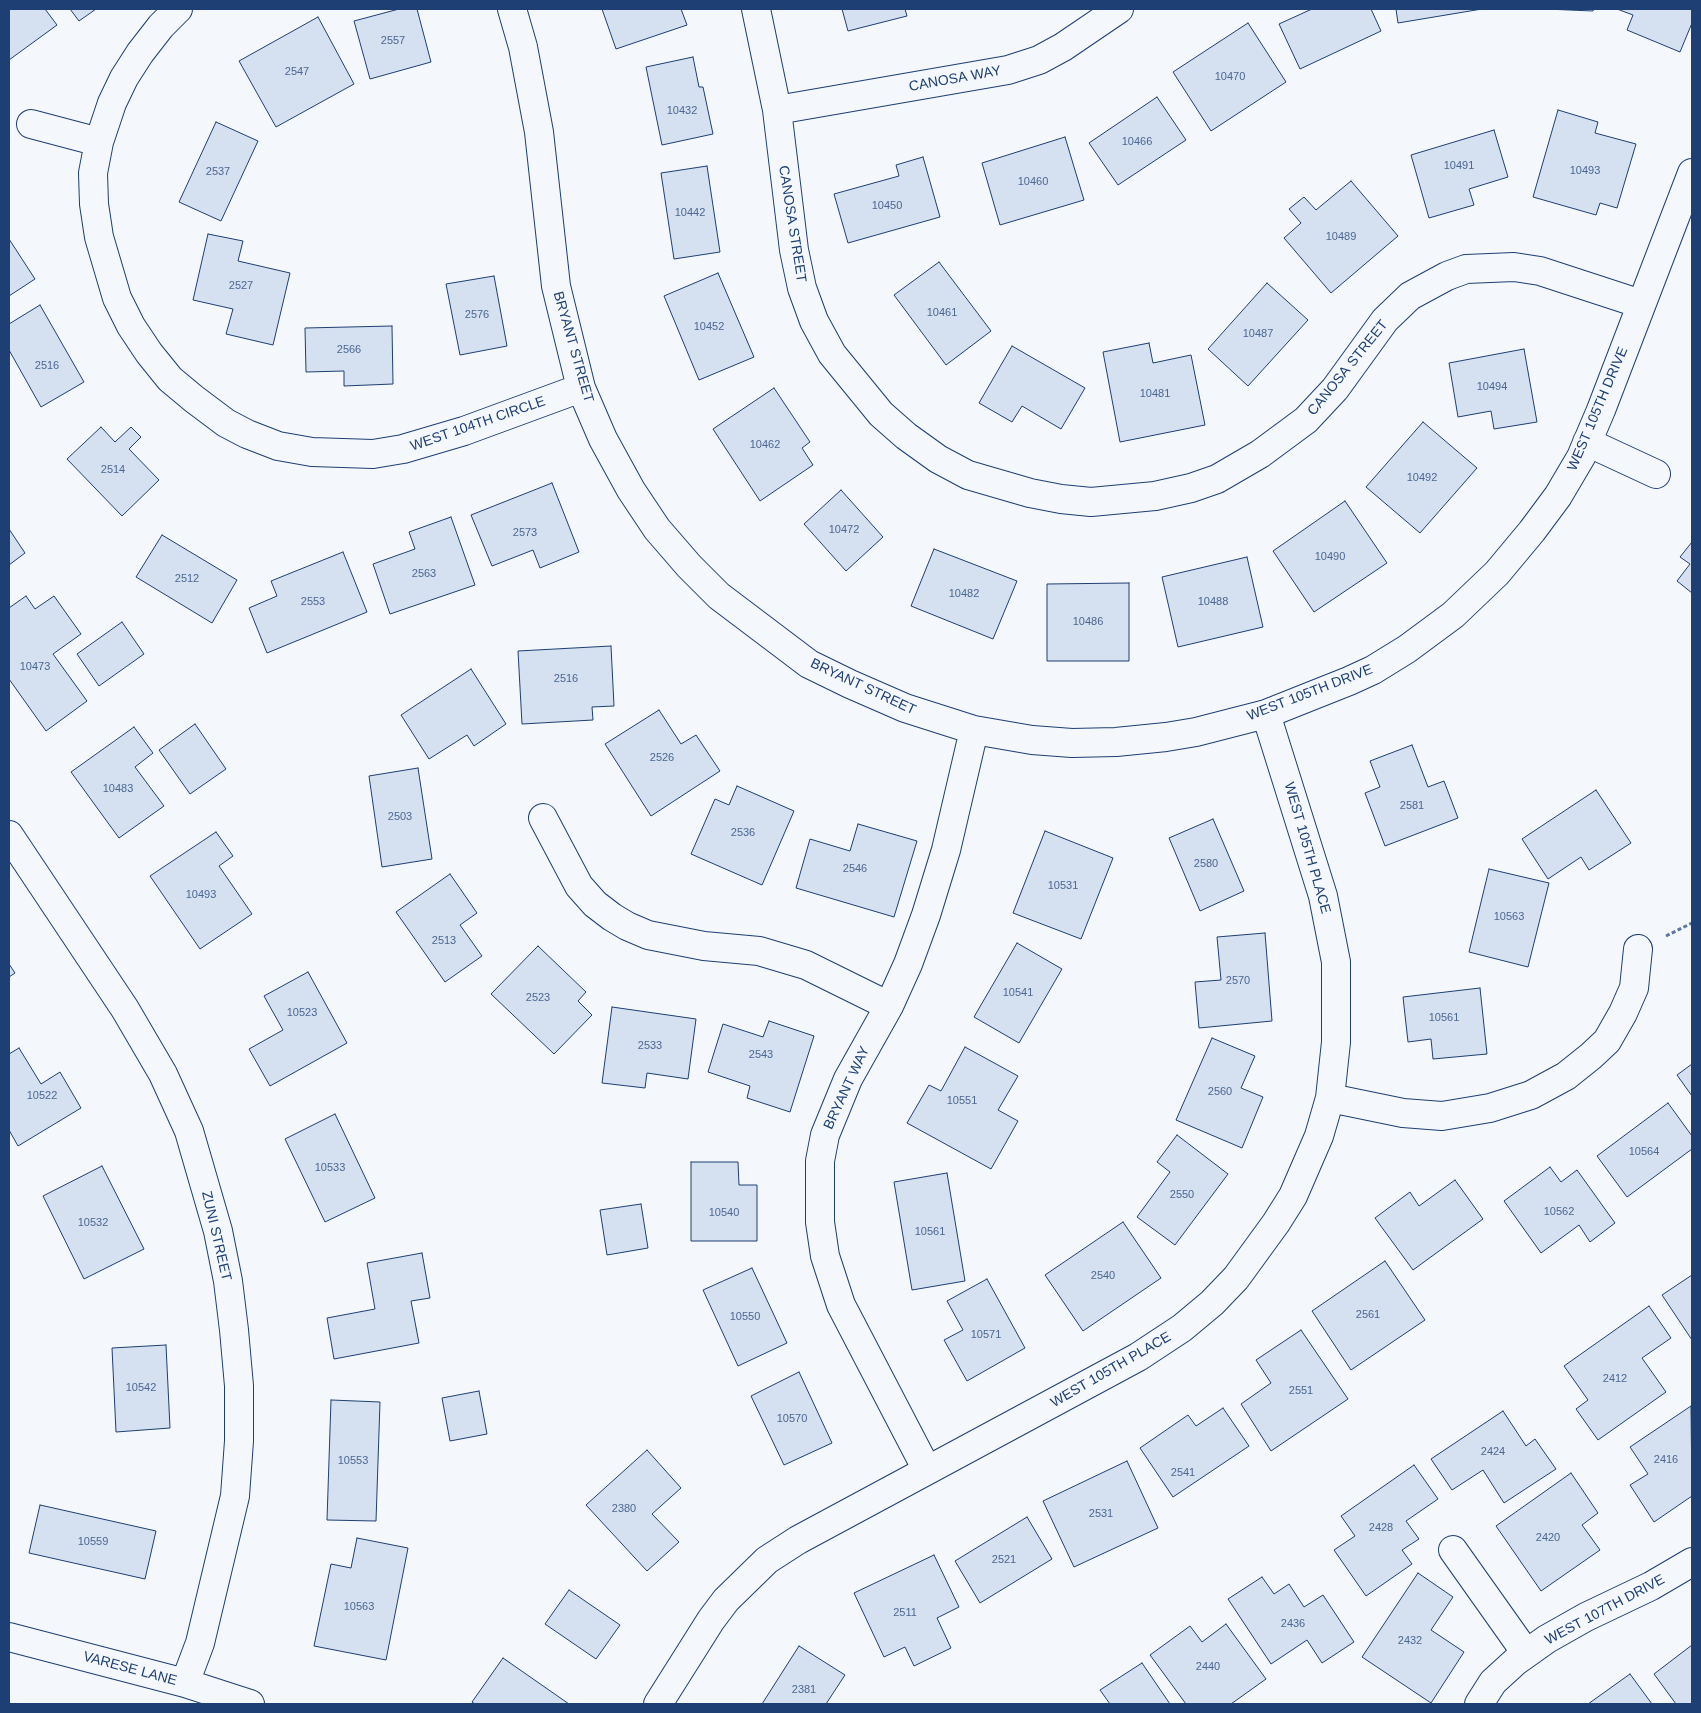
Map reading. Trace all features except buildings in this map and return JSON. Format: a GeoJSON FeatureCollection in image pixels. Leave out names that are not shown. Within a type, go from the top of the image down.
{"type":"FeatureCollection","features":[{"type":"Feature","properties":{"kind":"street","name":"WEST 104TH CIRCLE"},"geometry":{"type":"LineString","coordinates":[[178,9],[161,26],[124,78],[112,103],[99,142],[93,173],[94,204],[99,237],[117,298],[131,326],[149,354],[170,379],[218,417],[247,434],[278,446],[312,452],[373,454],[403,449],[464,432],[581,388]]}},
{"type":"Feature","properties":{"kind":"street","name":"BRYANT STREET"},"geometry":{"type":"LineString","coordinates":[[512,9],[523,47],[539,132],[556,286],[581,388],[603,439],[636,498],[657,529],[688,566],[719,596],[809,664],[905,708],[974,730]]}},
{"type":"Feature","properties":{"kind":"street","name":"CANOSA STREET"},"geometry":{"type":"LineString","coordinates":[[756,9],[777,110],[794,250],[802,288],[814,321],[832,354],[881,414],[906,436],[938,459],[968,475],[1030,493],[1091,502],[1155,496],[1191,488],[1217,479],[1260,454],[1306,420],[1335,389],[1385,320],[1410,296],[1446,276],[1466,269],[1514,267],[1540,271],[1641,304]]}},
{"type":"Feature","properties":{"kind":"street","name":"CANOSA WAY"},"geometry":{"type":"LineString","coordinates":[[777,110],[1008,70],[1039,60],[1063,47],[1119,9]]}},
{"type":"Feature","properties":{"kind":"street"},"geometry":{"type":"LineString","coordinates":[[31,124],[99,142]]}},
{"type":"Feature","properties":{"kind":"street","name":"WEST 105TH DRIVE"},"geometry":{"type":"LineString","coordinates":[[974,730],[1032,740],[1064,742],[1116,742],[1196,732],[1266,714],[1350,681],[1373,670],[1407,649],[1453,615],[1497,573],[1532,531],[1558,496],[1580,457],[1692,172]]}},
{"type":"Feature","properties":{"kind":"street"},"geometry":{"type":"LineString","coordinates":[[1587,442],[1656,474]]}},
{"type":"Feature","properties":{"kind":"street","name":"WEST 105TH PLACE"},"geometry":{"type":"LineString","coordinates":[[658,1704],[711,1620],[726,1600],[767,1560],[798,1540],[1138,1357],[1182,1328],[1212,1303],[1236,1278],[1293,1196],[1319,1136],[1330,1098],[1336,1042],[1336,962],[1323,896],[1266,714]]}},
{"type":"Feature","properties":{"kind":"street","name":"BRYANT WAY"},"geometry":{"type":"LineString","coordinates":[[927,1470],[841,1305],[825,1256],[820,1222],[820,1161],[825,1134],[848,1078],[889,1006],[908,964],[929,906],[946,850],[974,730]]}},
{"type":"Feature","properties":{"kind":"street"},"geometry":{"type":"LineString","coordinates":[[542,818],[579,886],[595,904],[627,926],[648,935],[704,946],[759,951],[806,965],[889,1006]]}},
{"type":"Feature","properties":{"kind":"street","name":"ZUNI STREET"},"geometry":{"type":"LineString","coordinates":[[9,835],[125,1009],[162,1074],[189,1131],[218,1231],[228,1281],[239,1386],[239,1441],[235,1496],[200,1643],[185,1683]]}},
{"type":"Feature","properties":{"kind":"street"},"geometry":{"type":"LineString","coordinates":[[1330,1098],[1403,1114],[1442,1116],[1490,1108],[1531,1096],[1566,1076],[1607,1041],[1623,1013],[1634,988],[1638,949]]}},
{"type":"Feature","properties":{"kind":"street"},"geometry":{"type":"LineString","coordinates":[[1453,1550],[1526,1653]]}},
{"type":"Feature","properties":{"kind":"street","name":"WEST 107TH DRIVE"},"geometry":{"type":"LineString","coordinates":[[1479,1704],[1493,1682],[1526,1653],[1547,1639],[1586,1617],[1651,1586],[1692,1562]]}},
{"type":"Feature","properties":{"kind":"street","name":"VARESE LANE"},"geometry":{"type":"LineString","coordinates":[[9,1637],[185,1683],[250,1704]]}}]}
